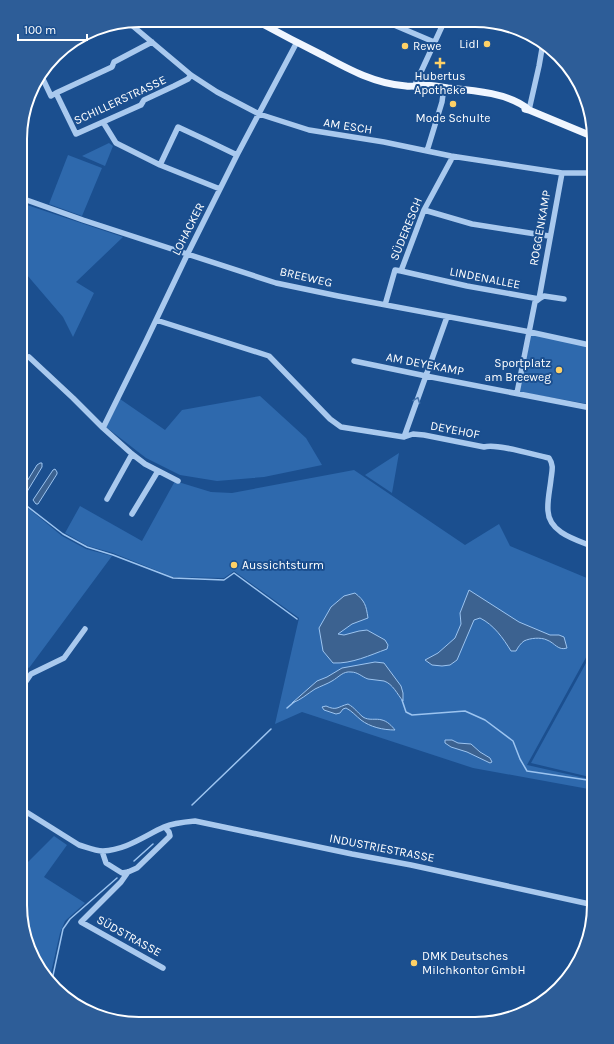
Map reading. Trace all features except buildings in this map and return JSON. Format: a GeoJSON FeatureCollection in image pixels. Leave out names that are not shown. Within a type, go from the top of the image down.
{"type":"FeatureCollection","features":[{"type":"Feature","properties":{"kind":"main road"},"geometry":{"type":"LineString","coordinates":[[268,27],[362,75],[375,80],[393,85],[414,87],[424,90],[444,89],[489,97],[522,109],[529,110],[587,134]]}},
{"type":"Feature","properties":{"kind":"street","name":"AM ESCH"},"geometry":{"type":"LineString","coordinates":[[134,27],[191,75],[217,92],[259,114],[309,130],[384,142],[451,156],[562,173],[587,173]]}},
{"type":"Feature","properties":{"kind":"street"},"geometry":{"type":"LineString","coordinates":[[399,27],[434,42]]}},
{"type":"Feature","properties":{"kind":"street"},"geometry":{"type":"LineString","coordinates":[[414,87],[442,27]]}},
{"type":"Feature","properties":{"kind":"street"},"geometry":{"type":"LineString","coordinates":[[56,93],[112,67],[114,62],[152,42]]}},
{"type":"Feature","properties":{"kind":"street","name":"LOHACKER"},"geometry":{"type":"LineString","coordinates":[[103,428],[237,155],[297,42]]}},
{"type":"Feature","properties":{"kind":"street"},"geometry":{"type":"LineString","coordinates":[[529,110],[542,49]]}},
{"type":"Feature","properties":{"kind":"street","name":"SCHILLERSTRASSE"},"geometry":{"type":"LineString","coordinates":[[43,81],[50,96],[56,93],[76,134],[141,105],[144,100],[188,79],[191,75]]}},
{"type":"Feature","properties":{"kind":"street"},"geometry":{"type":"LineString","coordinates":[[427,151],[442,102],[444,89]]}},
{"type":"Feature","properties":{"kind":"street"},"geometry":{"type":"LineString","coordinates":[[104,122],[116,143],[160,165],[220,189]]}},
{"type":"Feature","properties":{"kind":"street"},"geometry":{"type":"LineString","coordinates":[[160,165],[178,127],[237,155]]}},
{"type":"Feature","properties":{"kind":"street","name":"SÜDERESCH"},"geometry":{"type":"LineString","coordinates":[[385,305],[395,270],[401,271],[424,210],[451,156]]}},
{"type":"Feature","properties":{"kind":"street","name":"ROGGENKAMP"},"geometry":{"type":"LineString","coordinates":[[530,332],[535,302],[539,300],[562,173]]}},
{"type":"Feature","properties":{"kind":"street","name":"BREEWEG"},"geometry":{"type":"LineString","coordinates":[[27,200],[276,283],[587,344]]}},
{"type":"Feature","properties":{"kind":"street"},"geometry":{"type":"LineString","coordinates":[[424,210],[472,224],[550,236]]}},
{"type":"Feature","properties":{"kind":"street","name":"LINDENALLEE"},"geometry":{"type":"LineString","coordinates":[[401,271],[539,300],[544,296],[564,300]]}},
{"type":"Feature","properties":{"kind":"street"},"geometry":{"type":"LineString","coordinates":[[404,436],[446,317]]}},
{"type":"Feature","properties":{"kind":"street","name":"DEYEHOF"},"geometry":{"type":"LineString","coordinates":[[156,320],[269,356],[330,419],[341,427],[404,436],[413,434],[424,435],[484,447],[505,448],[549,458],[553,466],[548,511],[550,521],[560,532],[587,545]]}},
{"type":"Feature","properties":{"kind":"street"},"geometry":{"type":"LineString","coordinates":[[517,393],[530,332]]}},
{"type":"Feature","properties":{"kind":"street"},"geometry":{"type":"LineString","coordinates":[[29,357],[132,454],[145,464],[178,481]]}},
{"type":"Feature","properties":{"kind":"street","name":"AM DEYEKAMP"},"geometry":{"type":"LineString","coordinates":[[354,361],[586,407]]}},
{"type":"Feature","properties":{"kind":"street"},"geometry":{"type":"LineString","coordinates":[[107,499],[132,454]]}},
{"type":"Feature","properties":{"kind":"street"},"geometry":{"type":"LineString","coordinates":[[132,514],[158,471]]}},
{"type":"Feature","properties":{"kind":"street"},"geometry":{"type":"LineString","coordinates":[[27,681],[32,674],[64,658],[85,629]]}},
{"type":"Feature","properties":{"kind":"street","name":"INDUSTRIESTRASSE"},"geometry":{"type":"LineString","coordinates":[[27,812],[79,844],[102,851],[119,849],[165,827],[183,822],[195,821],[412,865],[587,903]]}},
{"type":"Feature","properties":{"kind":"street"},"geometry":{"type":"LineString","coordinates":[[102,851],[106,863],[122,873],[128,872],[137,868],[170,836],[170,832],[165,827]]}},
{"type":"Feature","properties":{"kind":"street","name":"SÜDSTRASSE"},"geometry":{"type":"LineString","coordinates":[[128,872],[121,882],[81,922],[163,968]]}},
{"type":"Feature","properties":{"kind":"shaded area"},"geometry":{"type":"Polygon","coordinates":[[[109,143],[113,146],[105,166],[82,156],[109,143]]]}},
{"type":"Feature","properties":{"kind":"shaded area"},"geometry":{"type":"Polygon","coordinates":[[[68,155],[102,168],[82,216],[49,204],[68,155]]]}},
{"type":"Feature","properties":{"kind":"shaded area"},"geometry":{"type":"Polygon","coordinates":[[[27,205],[123,237],[76,282],[94,293],[73,337],[63,317],[27,275],[27,205]]]}},
{"type":"Feature","properties":{"kind":"shaded area","name":"Sportplatz am Breeweg"},"geometry":{"type":"Polygon","coordinates":[[[531,334],[587,346],[587,404],[520,392],[531,334]]]}},
{"type":"Feature","properties":{"kind":"shaded area"},"geometry":{"type":"Polygon","coordinates":[[[260,396],[306,438],[322,465],[264,477],[217,481],[180,475],[146,458],[106,427],[120,399],[165,430],[182,410],[260,396]]]}},
{"type":"Feature","properties":{"kind":"shaded area"},"geometry":{"type":"Polygon","coordinates":[[[399,453],[392,493],[365,475],[399,453]]]}},
{"type":"Feature","properties":{"kind":"shaded area"},"geometry":{"type":"Polygon","coordinates":[[[42,463],[42,467],[27,492],[27,481],[37,465],[42,463]]]}},
{"type":"Feature","properties":{"kind":"shaded area"},"geometry":{"type":"Polygon","coordinates":[[[55,469],[57,474],[38,504],[36,504],[33,500],[55,469]]]}},
{"type":"Feature","properties":{"kind":"shaded area"},"geometry":{"type":"Polygon","coordinates":[[[354,470],[465,545],[499,524],[510,546],[587,578],[587,656],[527,765],[587,778],[587,789],[473,768],[302,712],[275,724],[299,618],[234,571],[224,578],[173,577],[113,553],[88,546],[65,533],[80,506],[142,541],[175,481],[211,492],[232,493],[354,470]]]}},
{"type":"Feature","properties":{"kind":"shaded area"},"geometry":{"type":"Polygon","coordinates":[[[27,507],[62,536],[86,549],[112,556],[29,668],[27,667],[27,507]]]}},
{"type":"Feature","properties":{"kind":"shaded area"},"geometry":{"type":"Polygon","coordinates":[[[469,590],[519,622],[550,635],[559,635],[564,637],[567,648],[559,648],[550,641],[542,638],[536,638],[524,641],[516,651],[511,651],[494,628],[480,618],[474,620],[457,660],[450,665],[432,665],[425,660],[438,653],[455,638],[461,624],[460,613],[469,590]]]}},
{"type":"Feature","properties":{"kind":"shaded area"},"geometry":{"type":"Polygon","coordinates":[[[355,593],[361,598],[367,610],[368,618],[352,624],[338,634],[344,635],[367,630],[385,640],[388,645],[387,649],[354,661],[333,663],[323,651],[319,628],[331,607],[344,596],[355,593]]]}},
{"type":"Feature","properties":{"kind":"shaded area"},"geometry":{"type":"Polygon","coordinates":[[[587,661],[587,776],[531,763],[587,661]]]}},
{"type":"Feature","properties":{"kind":"shaded area"},"geometry":{"type":"Polygon","coordinates":[[[375,662],[384,663],[401,686],[403,701],[387,682],[368,679],[356,673],[348,672],[343,673],[292,703],[317,681],[342,668],[375,662]]]}},
{"type":"Feature","properties":{"kind":"shaded area"},"geometry":{"type":"Polygon","coordinates":[[[348,704],[363,717],[368,719],[380,719],[389,724],[395,730],[381,729],[368,725],[346,708],[340,713],[336,714],[324,710],[322,707],[326,706],[337,708],[348,704]]]}},
{"type":"Feature","properties":{"kind":"shaded area"},"geometry":{"type":"Polygon","coordinates":[[[445,740],[471,744],[490,758],[492,762],[490,763],[467,752],[451,747],[445,743],[445,740]]]}},
{"type":"Feature","properties":{"kind":"shaded area"},"geometry":{"type":"Polygon","coordinates":[[[54,836],[67,845],[44,877],[85,903],[65,921],[60,933],[51,974],[42,961],[29,927],[27,905],[27,863],[54,836]]]}},
{"type":"Feature","properties":{"kind":"waterway"},"geometry":{"type":"LineString","coordinates":[[27,506],[63,534],[87,547],[113,555],[173,578],[224,580],[234,573],[297,619]]}},
{"type":"Feature","properties":{"kind":"waterway"},"geometry":{"type":"LineString","coordinates":[[402,700],[406,712],[412,715],[465,711],[485,720],[513,741],[520,759],[527,771],[587,780]]}},
{"type":"Feature","properties":{"kind":"waterway"},"geometry":{"type":"LineString","coordinates":[[287,708],[294,702]]}},
{"type":"Feature","properties":{"kind":"waterway"},"geometry":{"type":"LineString","coordinates":[[192,805],[271,729]]}},
{"type":"Feature","properties":{"kind":"waterway"},"geometry":{"type":"LineString","coordinates":[[134,861],[153,844]]}},
{"type":"Feature","properties":{"kind":"waterway"},"geometry":{"type":"LineString","coordinates":[[53,976],[63,929],[70,919],[117,878]]}},
{"type":"Feature","properties":{"kind":"place","name":"Lidl"},"geometry":{"type":"Point","coordinates":[487,44]}},
{"type":"Feature","properties":{"kind":"place","name":"Rewe"},"geometry":{"type":"Point","coordinates":[405,46]}},
{"type":"Feature","properties":{"kind":"place","name":"Hubertus Apotheke"},"geometry":{"type":"Point","coordinates":[440,63]}},
{"type":"Feature","properties":{"kind":"place","name":"Mode Schulte"},"geometry":{"type":"Point","coordinates":[453,104]}},
{"type":"Feature","properties":{"kind":"place","name":"Sportplatz am Breeweg"},"geometry":{"type":"Point","coordinates":[559,370]}},
{"type":"Feature","properties":{"kind":"place","name":"Aussichtsturm"},"geometry":{"type":"Point","coordinates":[234,565]}},
{"type":"Feature","properties":{"kind":"place","name":"DMK Deutsches Milchkontor GmbH"},"geometry":{"type":"Point","coordinates":[414,963]}}]}
